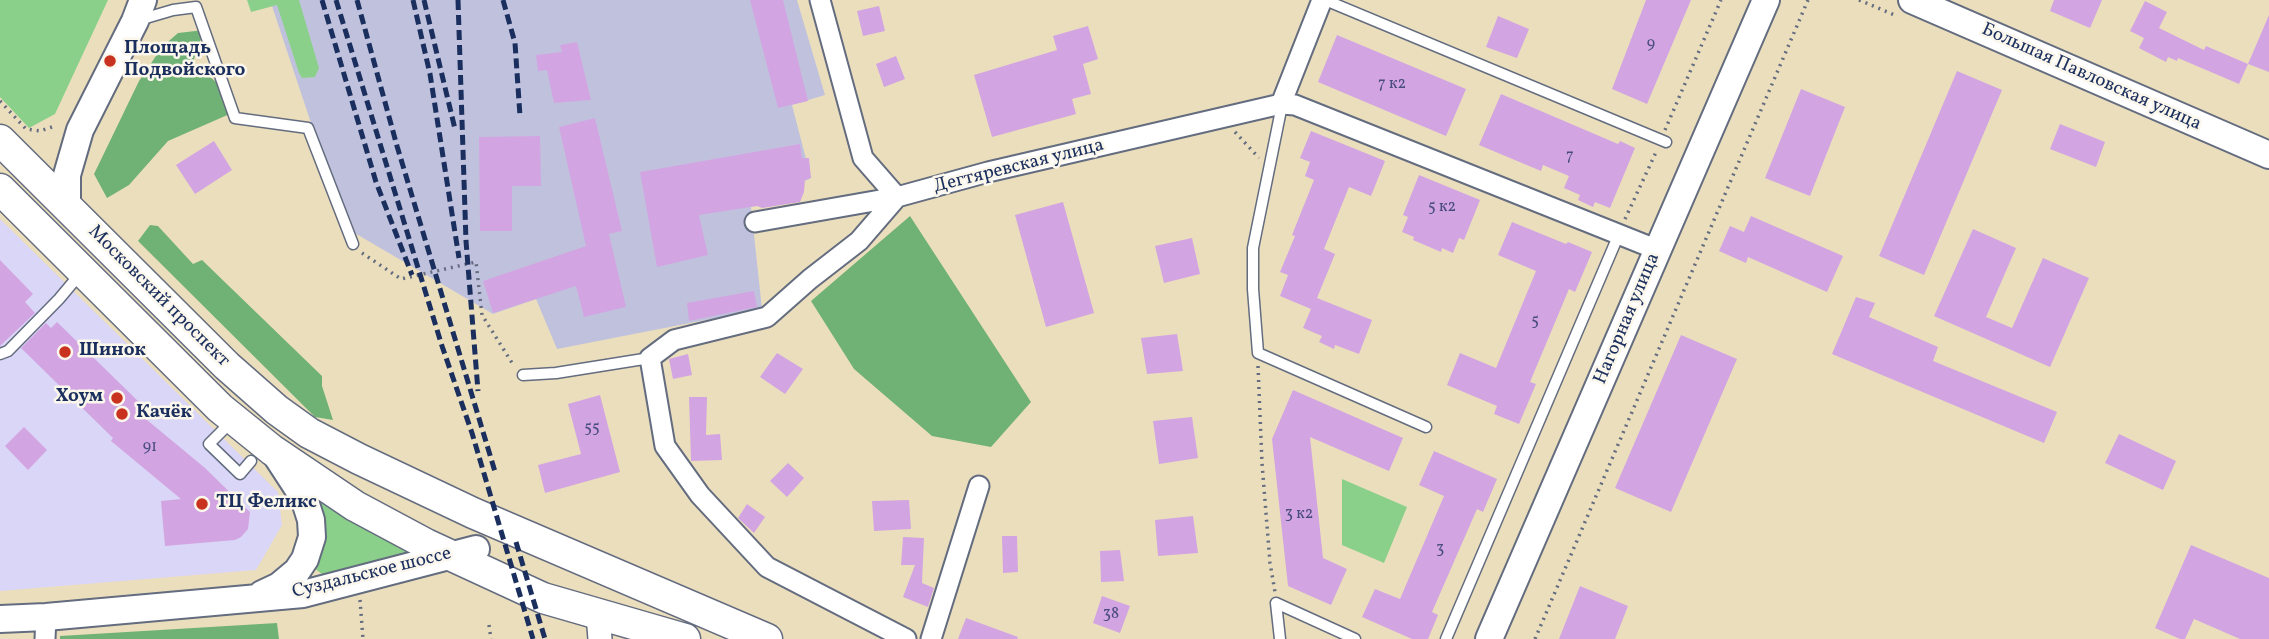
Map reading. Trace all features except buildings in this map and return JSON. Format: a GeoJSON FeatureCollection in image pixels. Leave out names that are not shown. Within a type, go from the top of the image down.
{"type":"FeatureCollection","features":[{"type":"Feature","properties":{"kind":"main road","name":"Нагорная улица"},"geometry":{"type":"LineString","coordinates":[[1489,639],[1766,0]]}},
{"type":"Feature","properties":{"kind":"main road","name":"Большая Павловская улица"},"geometry":{"type":"LineString","coordinates":[[1912,0],[2269,155]]}},
{"type":"Feature","properties":{"kind":"main road"},"geometry":{"type":"LineString","coordinates":[[67,208],[67,175],[80,130],[136,7]]}},
{"type":"Feature","properties":{"kind":"main road","name":"Московский проспект"},"geometry":{"type":"LineString","coordinates":[[0,140],[244,382],[292,421],[326,442],[364,458],[517,511],[673,598],[767,639]]}},
{"type":"Feature","properties":{"kind":"main road","name":"Московский проспект"},"geometry":{"type":"LineString","coordinates":[[0,189],[271,458],[344,491],[599,626],[685,639]]}},
{"type":"Feature","properties":{"kind":"main road","name":"Суздальское шоссе"},"geometry":{"type":"LineString","coordinates":[[226,602],[279,586],[297,571],[306,559],[310,545],[311,520],[304,498],[296,482],[271,458]]}},
{"type":"Feature","properties":{"kind":"main road","name":"Московский проспект"},"geometry":{"type":"LineString","coordinates":[[463,552],[685,639]]}},
{"type":"Feature","properties":{"kind":"main road","name":"Суздальское шоссе"},"geometry":{"type":"LineString","coordinates":[[0,618],[46,628],[311,592],[463,552]]}},
{"type":"Feature","properties":{"kind":"street"},"geometry":{"type":"LineString","coordinates":[[136,7],[156,0]]}},
{"type":"Feature","properties":{"kind":"street"},"geometry":{"type":"LineString","coordinates":[[820,0],[863,158],[897,197],[859,242],[810,279],[767,317],[674,340],[650,358],[665,446],[700,495],[767,567],[906,639]]}},
{"type":"Feature","properties":{"kind":"street"},"geometry":{"type":"LineString","coordinates":[[1324,0],[1282,105],[1295,105],[1658,250]]}},
{"type":"Feature","properties":{"kind":"street","name":"Дегтяревская улица"},"geometry":{"type":"LineString","coordinates":[[755,222],[897,197],[988,172],[1282,105]]}},
{"type":"Feature","properties":{"kind":"street"},"geometry":{"type":"LineString","coordinates":[[931,639],[979,486]]}},
{"type":"Feature","properties":{"kind":"lane"},"geometry":{"type":"LineString","coordinates":[[1324,0],[1664,141]]}},
{"type":"Feature","properties":{"kind":"lane"},"geometry":{"type":"LineString","coordinates":[[136,7],[173,10],[196,7],[235,118],[308,128],[353,244]]}},
{"type":"Feature","properties":{"kind":"lane"},"geometry":{"type":"LineString","coordinates":[[1282,105],[1253,248],[1252,289],[1258,353],[1426,427]]}},
{"type":"Feature","properties":{"kind":"lane"},"geometry":{"type":"LineString","coordinates":[[1446,639],[1619,234]]}},
{"type":"Feature","properties":{"kind":"lane"},"geometry":{"type":"LineString","coordinates":[[0,354],[8,351],[60,299],[82,271]]}},
{"type":"Feature","properties":{"kind":"lane"},"geometry":{"type":"LineString","coordinates":[[523,375],[556,373],[650,358]]}},
{"type":"Feature","properties":{"kind":"lane"},"geometry":{"type":"LineString","coordinates":[[1276,603],[1280,639]]}},
{"type":"Feature","properties":{"kind":"lane"},"geometry":{"type":"LineString","coordinates":[[1276,603],[1355,639]]}},
{"type":"Feature","properties":{"kind":"path"},"geometry":{"type":"LineString","coordinates":[[1619,234],[1664,141],[1721,0]]}},
{"type":"Feature","properties":{"kind":"path"},"geometry":{"type":"LineString","coordinates":[[1535,639],[1808,0]]}},
{"type":"Feature","properties":{"kind":"path"},"geometry":{"type":"LineString","coordinates":[[0,101],[26,129],[40,131],[52,127]]}},
{"type":"Feature","properties":{"kind":"path"},"geometry":{"type":"LineString","coordinates":[[1222,118],[1269,168]]}},
{"type":"Feature","properties":{"kind":"path"},"geometry":{"type":"LineString","coordinates":[[353,244],[365,256],[401,279],[476,262],[482,315],[511,363],[523,375]]}},
{"type":"Feature","properties":{"kind":"path"},"geometry":{"type":"LineString","coordinates":[[1258,353],[1262,463],[1276,603]]}},
{"type":"Feature","properties":{"kind":"path"},"geometry":{"type":"LineString","coordinates":[[360,594],[363,639]]}},
{"type":"Feature","properties":{"kind":"path"},"geometry":{"type":"LineString","coordinates":[[489,625],[491,639]]}},
{"type":"Feature","properties":{"kind":"shaded area"},"geometry":{"type":"Polygon","coordinates":[[[270,0],[797,0],[825,95],[792,105],[811,178],[751,207],[762,309],[557,349],[536,299],[493,314],[346,228],[270,0]]]}},
{"type":"Feature","properties":{"kind":"shaded area"},"geometry":{"type":"Polygon","coordinates":[[[0,219],[278,492],[282,525],[256,570],[0,591],[0,219]]]}},
{"type":"Feature","properties":{"kind":"green space"},"geometry":{"type":"Polygon","coordinates":[[[0,0],[108,0],[55,114],[29,128],[0,97],[0,0]]]}},
{"type":"Feature","properties":{"kind":"green space"},"geometry":{"type":"Polygon","coordinates":[[[247,0],[299,0],[319,68],[315,77],[302,78],[299,73],[277,5],[251,12],[247,0]]]}},
{"type":"Feature","properties":{"kind":"green space"},"geometry":{"type":"Polygon","coordinates":[[[204,30],[193,62],[217,83],[232,113],[168,141],[129,185],[107,198],[94,174],[139,81],[162,47],[178,33],[204,30]]]}},
{"type":"Feature","properties":{"kind":"green space"},"geometry":{"type":"Polygon","coordinates":[[[910,216],[1031,402],[991,447],[932,436],[854,369],[811,301],[910,216]]]}},
{"type":"Feature","properties":{"kind":"green space"},"geometry":{"type":"Polygon","coordinates":[[[150,225],[158,226],[193,264],[202,260],[322,376],[322,386],[333,420],[315,417],[138,241],[150,225]]]}},
{"type":"Feature","properties":{"kind":"green space"},"geometry":{"type":"Polygon","coordinates":[[[1342,479],[1407,507],[1384,563],[1342,545],[1342,479]]]}},
{"type":"Feature","properties":{"kind":"green space"},"geometry":{"type":"Polygon","coordinates":[[[311,496],[415,551],[327,578],[314,568],[311,496]]]}},
{"type":"Feature","properties":{"kind":"green space"},"geometry":{"type":"Polygon","coordinates":[[[277,623],[279,639],[60,639],[60,636],[277,623]]]}},
{"type":"Feature","properties":{"kind":"railway"},"geometry":{"type":"LineString","coordinates":[[322,0],[376,182],[412,275]]}},
{"type":"Feature","properties":{"kind":"railway"},"geometry":{"type":"LineString","coordinates":[[336,0],[442,346],[472,433],[533,639]]}},
{"type":"Feature","properties":{"kind":"railway"},"geometry":{"type":"LineString","coordinates":[[357,0],[397,146],[496,475]]}},
{"type":"Feature","properties":{"kind":"railway"},"geometry":{"type":"LineString","coordinates":[[413,0],[430,74],[459,258]]}},
{"type":"Feature","properties":{"kind":"railway"},"geometry":{"type":"LineString","coordinates":[[424,0],[455,129]]}},
{"type":"Feature","properties":{"kind":"railway"},"geometry":{"type":"LineString","coordinates":[[458,0],[466,241],[478,391]]}},
{"type":"Feature","properties":{"kind":"railway"},"geometry":{"type":"LineString","coordinates":[[503,0],[515,43],[520,116]]}},
{"type":"Feature","properties":{"kind":"railway"},"geometry":{"type":"LineString","coordinates":[[516,542],[545,639]]}},
{"type":"Feature","properties":{"kind":"place","name":"Площадь Подвойского"},"geometry":{"type":"Point","coordinates":[110,61]}},
{"type":"Feature","properties":{"kind":"place","name":"Шинок"},"geometry":{"type":"Point","coordinates":[65,352]}},
{"type":"Feature","properties":{"kind":"place","name":"Хоум"},"geometry":{"type":"Point","coordinates":[117,398]}},
{"type":"Feature","properties":{"kind":"place","name":"Качёк"},"geometry":{"type":"Point","coordinates":[122,414]}},
{"type":"Feature","properties":{"kind":"place","name":"ТЦ Феликс"},"geometry":{"type":"Point","coordinates":[202,504]}}]}
